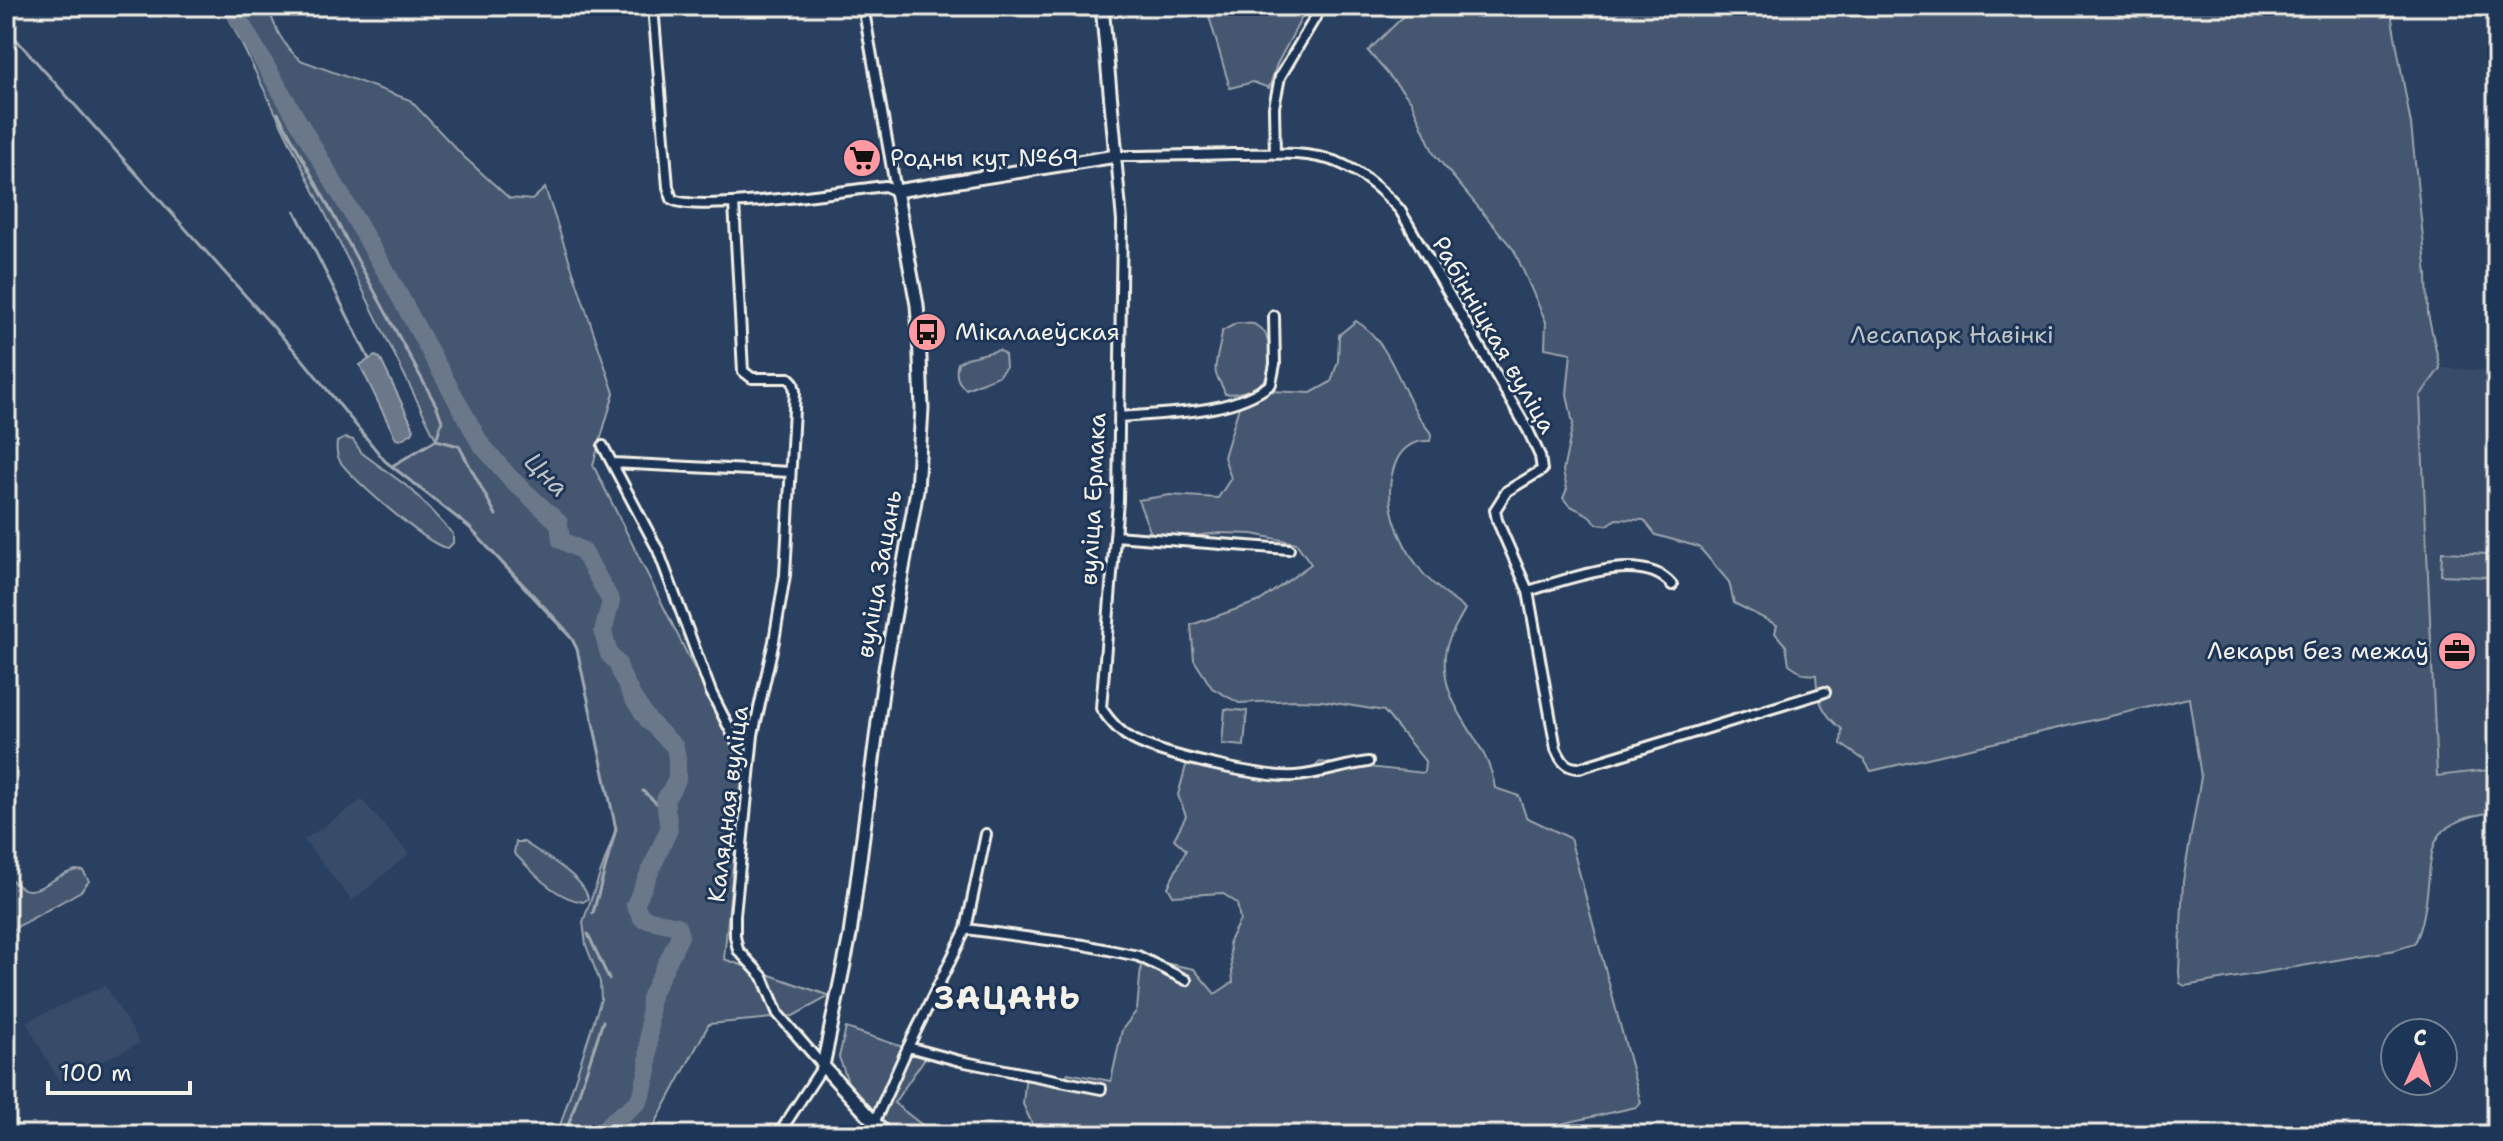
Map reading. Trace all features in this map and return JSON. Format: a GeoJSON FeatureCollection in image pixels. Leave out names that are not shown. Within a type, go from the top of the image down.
{"type":"FeatureCollection","features":[{"type":"Feature","properties":{"kind":"street"},"geometry":{"type":"LineString","coordinates":[[653,6],[669,193],[672,199],[683,204],[734,203],[885,186],[896,191],[1116,156]]}},
{"type":"Feature","properties":{"kind":"street","name":"вуліца Зацань"},"geometry":{"type":"LineString","coordinates":[[778,1135],[823,1066],[850,935],[885,669],[917,490],[922,409],[917,305],[863,6]]}},
{"type":"Feature","properties":{"kind":"street","name":"вуліца Ермака"},"geometry":{"type":"LineString","coordinates":[[1102,6],[1122,221],[1115,536],[1101,708],[1108,719],[1130,738],[1189,758],[1272,775],[1321,772],[1368,762]]}},
{"type":"Feature","properties":{"kind":"street"},"geometry":{"type":"LineString","coordinates":[[1275,154],[1276,90],[1280,77],[1322,6]]}},
{"type":"Feature","properties":{"kind":"street","name":"Рабінніцкая вуліца"},"geometry":{"type":"LineString","coordinates":[[1116,156],[1275,154],[1335,162],[1382,191],[1400,210],[1528,430],[1540,456],[1542,470],[1507,491],[1495,510],[1528,591],[1556,749],[1564,764],[1579,768],[1825,692]]}},
{"type":"Feature","properties":{"kind":"street","name":"Калядная вуліца"},"geometry":{"type":"LineString","coordinates":[[734,203],[743,371],[752,378],[786,378],[793,382],[795,391],[785,575],[774,641],[758,705],[749,767],[735,915],[738,950],[763,977],[778,1014],[823,1066]]}},
{"type":"Feature","properties":{"kind":"street"},"geometry":{"type":"LineString","coordinates":[[1120,417],[1224,406],[1254,397],[1271,384],[1275,364],[1274,316]]}},
{"type":"Feature","properties":{"kind":"street"},"geometry":{"type":"LineString","coordinates":[[603,446],[658,550],[711,692],[749,767]]}},
{"type":"Feature","properties":{"kind":"street"},"geometry":{"type":"LineString","coordinates":[[613,463],[790,472]]}},
{"type":"Feature","properties":{"kind":"street"},"geometry":{"type":"LineString","coordinates":[[1115,536],[1289,549]]}},
{"type":"Feature","properties":{"kind":"street"},"geometry":{"type":"LineString","coordinates":[[1528,591],[1612,569],[1644,569],[1662,573],[1672,585]]}},
{"type":"Feature","properties":{"kind":"street"},"geometry":{"type":"LineString","coordinates":[[874,1123],[966,929],[986,834]]}},
{"type":"Feature","properties":{"kind":"street"},"geometry":{"type":"LineString","coordinates":[[966,929],[1084,945],[1138,956],[1186,980]]}},
{"type":"Feature","properties":{"kind":"street"},"geometry":{"type":"LineString","coordinates":[[908,1047],[960,1061],[1101,1089]]}},
{"type":"Feature","properties":{"kind":"street"},"geometry":{"type":"LineString","coordinates":[[823,1066],[886,1135]]}},
{"type":"Feature","properties":{"kind":"shaded area"},"geometry":{"type":"Polygon","coordinates":[[[375,356],[380,358],[414,429],[400,440],[396,439],[360,365],[375,356]]]}},
{"type":"Feature","properties":{"kind":"shaded area"},"geometry":{"type":"Polygon","coordinates":[[[2440,368],[2497,371],[2497,769],[2437,776],[2420,396],[2440,368]]]}},
{"type":"Feature","properties":{"kind":"shaded area"},"geometry":{"type":"Polygon","coordinates":[[[362,800],[409,854],[352,901],[304,840],[362,800]]]}},
{"type":"Feature","properties":{"kind":"shaded area"},"geometry":{"type":"Polygon","coordinates":[[[105,985],[140,1043],[59,1081],[26,1022],[105,985]]]}},
{"type":"Feature","properties":{"kind":"green space"},"geometry":{"type":"Polygon","coordinates":[[[223,6],[268,6],[280,36],[300,60],[410,100],[463,156],[509,198],[532,200],[545,188],[614,393],[593,465],[743,766],[724,959],[830,996],[793,1016],[709,1024],[649,1135],[557,1135],[601,999],[600,982],[586,945],[583,922],[616,829],[577,649],[566,629],[469,527],[392,466],[436,439],[223,6]]]}},
{"type":"Feature","properties":{"kind":"green space"},"geometry":{"type":"Polygon","coordinates":[[[1206,6],[1308,6],[1277,64],[1269,88],[1253,82],[1230,88],[1206,6]]]}},
{"type":"Feature","properties":{"kind":"green space","name":"Лесапарк Навінкі"},"geometry":{"type":"Polygon","coordinates":[[[1414,6],[2393,6],[2392,19],[2411,125],[2427,275],[2428,314],[2440,368],[2420,396],[2437,776],[2497,769],[2497,811],[2454,824],[2442,832],[2435,843],[2422,922],[2414,944],[2395,950],[2185,986],[2180,983],[2179,972],[2183,881],[2201,777],[2189,698],[1871,771],[1864,760],[1841,744],[1842,729],[1822,705],[1816,675],[1804,674],[1789,664],[1786,646],[1775,633],[1777,625],[1734,603],[1729,582],[1699,547],[1656,535],[1644,520],[1616,519],[1608,525],[1597,524],[1571,506],[1563,498],[1567,489],[1563,471],[1573,424],[1567,394],[1571,353],[1545,348],[1546,322],[1514,250],[1434,154],[1411,101],[1368,51],[1414,6]]]}},
{"type":"Feature","properties":{"kind":"green space"},"geometry":{"type":"Polygon","coordinates":[[[1356,321],[1380,344],[1413,406],[1432,434],[1430,441],[1413,444],[1401,453],[1390,491],[1394,520],[1414,560],[1431,582],[1465,609],[1446,649],[1445,675],[1450,692],[1484,754],[1495,788],[1519,796],[1526,817],[1570,838],[1641,1103],[1636,1107],[1565,1123],[1531,1135],[1037,1135],[1023,1104],[1026,1073],[1061,1081],[1068,1073],[1111,1081],[1122,1030],[1137,1010],[1141,966],[1130,956],[1194,969],[1215,994],[1233,982],[1229,941],[1240,920],[1237,903],[1222,893],[1173,896],[1168,887],[1186,850],[1174,839],[1186,816],[1178,795],[1189,755],[1263,779],[1300,781],[1320,762],[1424,773],[1425,761],[1384,711],[1323,701],[1239,703],[1212,688],[1194,660],[1191,625],[1260,601],[1311,564],[1296,543],[1253,534],[1152,536],[1138,500],[1170,495],[1218,498],[1231,478],[1224,457],[1239,407],[1271,391],[1311,393],[1331,382],[1338,361],[1339,335],[1356,321]]]}},
{"type":"Feature","properties":{"kind":"green space"},"geometry":{"type":"Polygon","coordinates":[[[1237,323],[1254,324],[1265,332],[1272,355],[1271,367],[1257,386],[1225,394],[1215,370],[1222,331],[1237,323]]]}},
{"type":"Feature","properties":{"kind":"green space"},"geometry":{"type":"Polygon","coordinates":[[[999,350],[1005,355],[1006,367],[998,376],[966,389],[960,383],[958,363],[999,350]]]}},
{"type":"Feature","properties":{"kind":"green space"},"geometry":{"type":"Polygon","coordinates":[[[345,438],[353,440],[362,453],[412,490],[453,534],[453,543],[448,548],[409,525],[347,469],[336,449],[337,442],[345,438]]]}},
{"type":"Feature","properties":{"kind":"green space"},"geometry":{"type":"Polygon","coordinates":[[[2442,552],[2489,554],[2488,577],[2441,575],[2442,552]]]}},
{"type":"Feature","properties":{"kind":"green space"},"geometry":{"type":"Polygon","coordinates":[[[1225,709],[1247,711],[1244,746],[1222,744],[1225,709]]]}},
{"type":"Feature","properties":{"kind":"green space"},"geometry":{"type":"Polygon","coordinates":[[[516,842],[524,842],[562,867],[579,883],[588,899],[583,902],[572,899],[545,884],[514,853],[516,842]]]}},
{"type":"Feature","properties":{"kind":"green space"},"geometry":{"type":"Polygon","coordinates":[[[76,870],[83,871],[89,881],[81,891],[6,933],[6,873],[15,884],[31,890],[76,870]]]}},
{"type":"Feature","properties":{"kind":"green space"},"geometry":{"type":"Polygon","coordinates":[[[846,1028],[927,1055],[894,1103],[935,1135],[893,1135],[848,1082],[839,1057],[846,1028]]]}},
{"type":"Feature","properties":{"kind":"waterway","name":"Цна"},"geometry":{"type":"LineString","coordinates":[[231,6],[393,284],[480,443],[511,479],[559,523],[561,540],[583,551],[611,601],[603,632],[609,654],[618,664],[633,698],[648,720],[675,747],[677,780],[665,800],[669,829],[635,905],[642,918],[677,926],[680,936],[650,998],[648,1070],[643,1090],[638,1102],[610,1123],[602,1135]]}},
{"type":"Feature","properties":{"kind":"waterway"},"geometry":{"type":"LineString","coordinates":[[6,28],[303,360],[385,461],[469,527],[572,639],[577,649],[616,829],[593,913]]}},
{"type":"Feature","properties":{"kind":"waterway"},"geometry":{"type":"LineString","coordinates":[[278,113],[442,421],[436,440],[392,466]]}},
{"type":"Feature","properties":{"kind":"waterway"},"geometry":{"type":"LineString","coordinates":[[295,211],[369,359]]}},
{"type":"Feature","properties":{"kind":"waterway"},"geometry":{"type":"LineString","coordinates":[[436,440],[459,446],[496,515]]}},
{"type":"Feature","properties":{"kind":"waterway"},"geometry":{"type":"LineString","coordinates":[[643,791],[665,811]]}},
{"type":"Feature","properties":{"kind":"waterway"},"geometry":{"type":"LineString","coordinates":[[588,934],[609,979]]}},
{"type":"Feature","properties":{"kind":"waterway"},"geometry":{"type":"LineString","coordinates":[[565,1135],[603,1021]]}},
{"type":"Feature","properties":{"kind":"place","name":"Родны кут №69"},"geometry":{"type":"Point","coordinates":[862,158]}},
{"type":"Feature","properties":{"kind":"place","name":"Мікалаеўская"},"geometry":{"type":"Point","coordinates":[927,332]}},
{"type":"Feature","properties":{"kind":"place","name":"Лекары без межаў"},"geometry":{"type":"Point","coordinates":[2457,651]}},
{"type":"Feature","properties":{"kind":"district","name":"ЗАЦАНЬ"},"geometry":{"type":"Point","coordinates":[1008,997]}}]}
